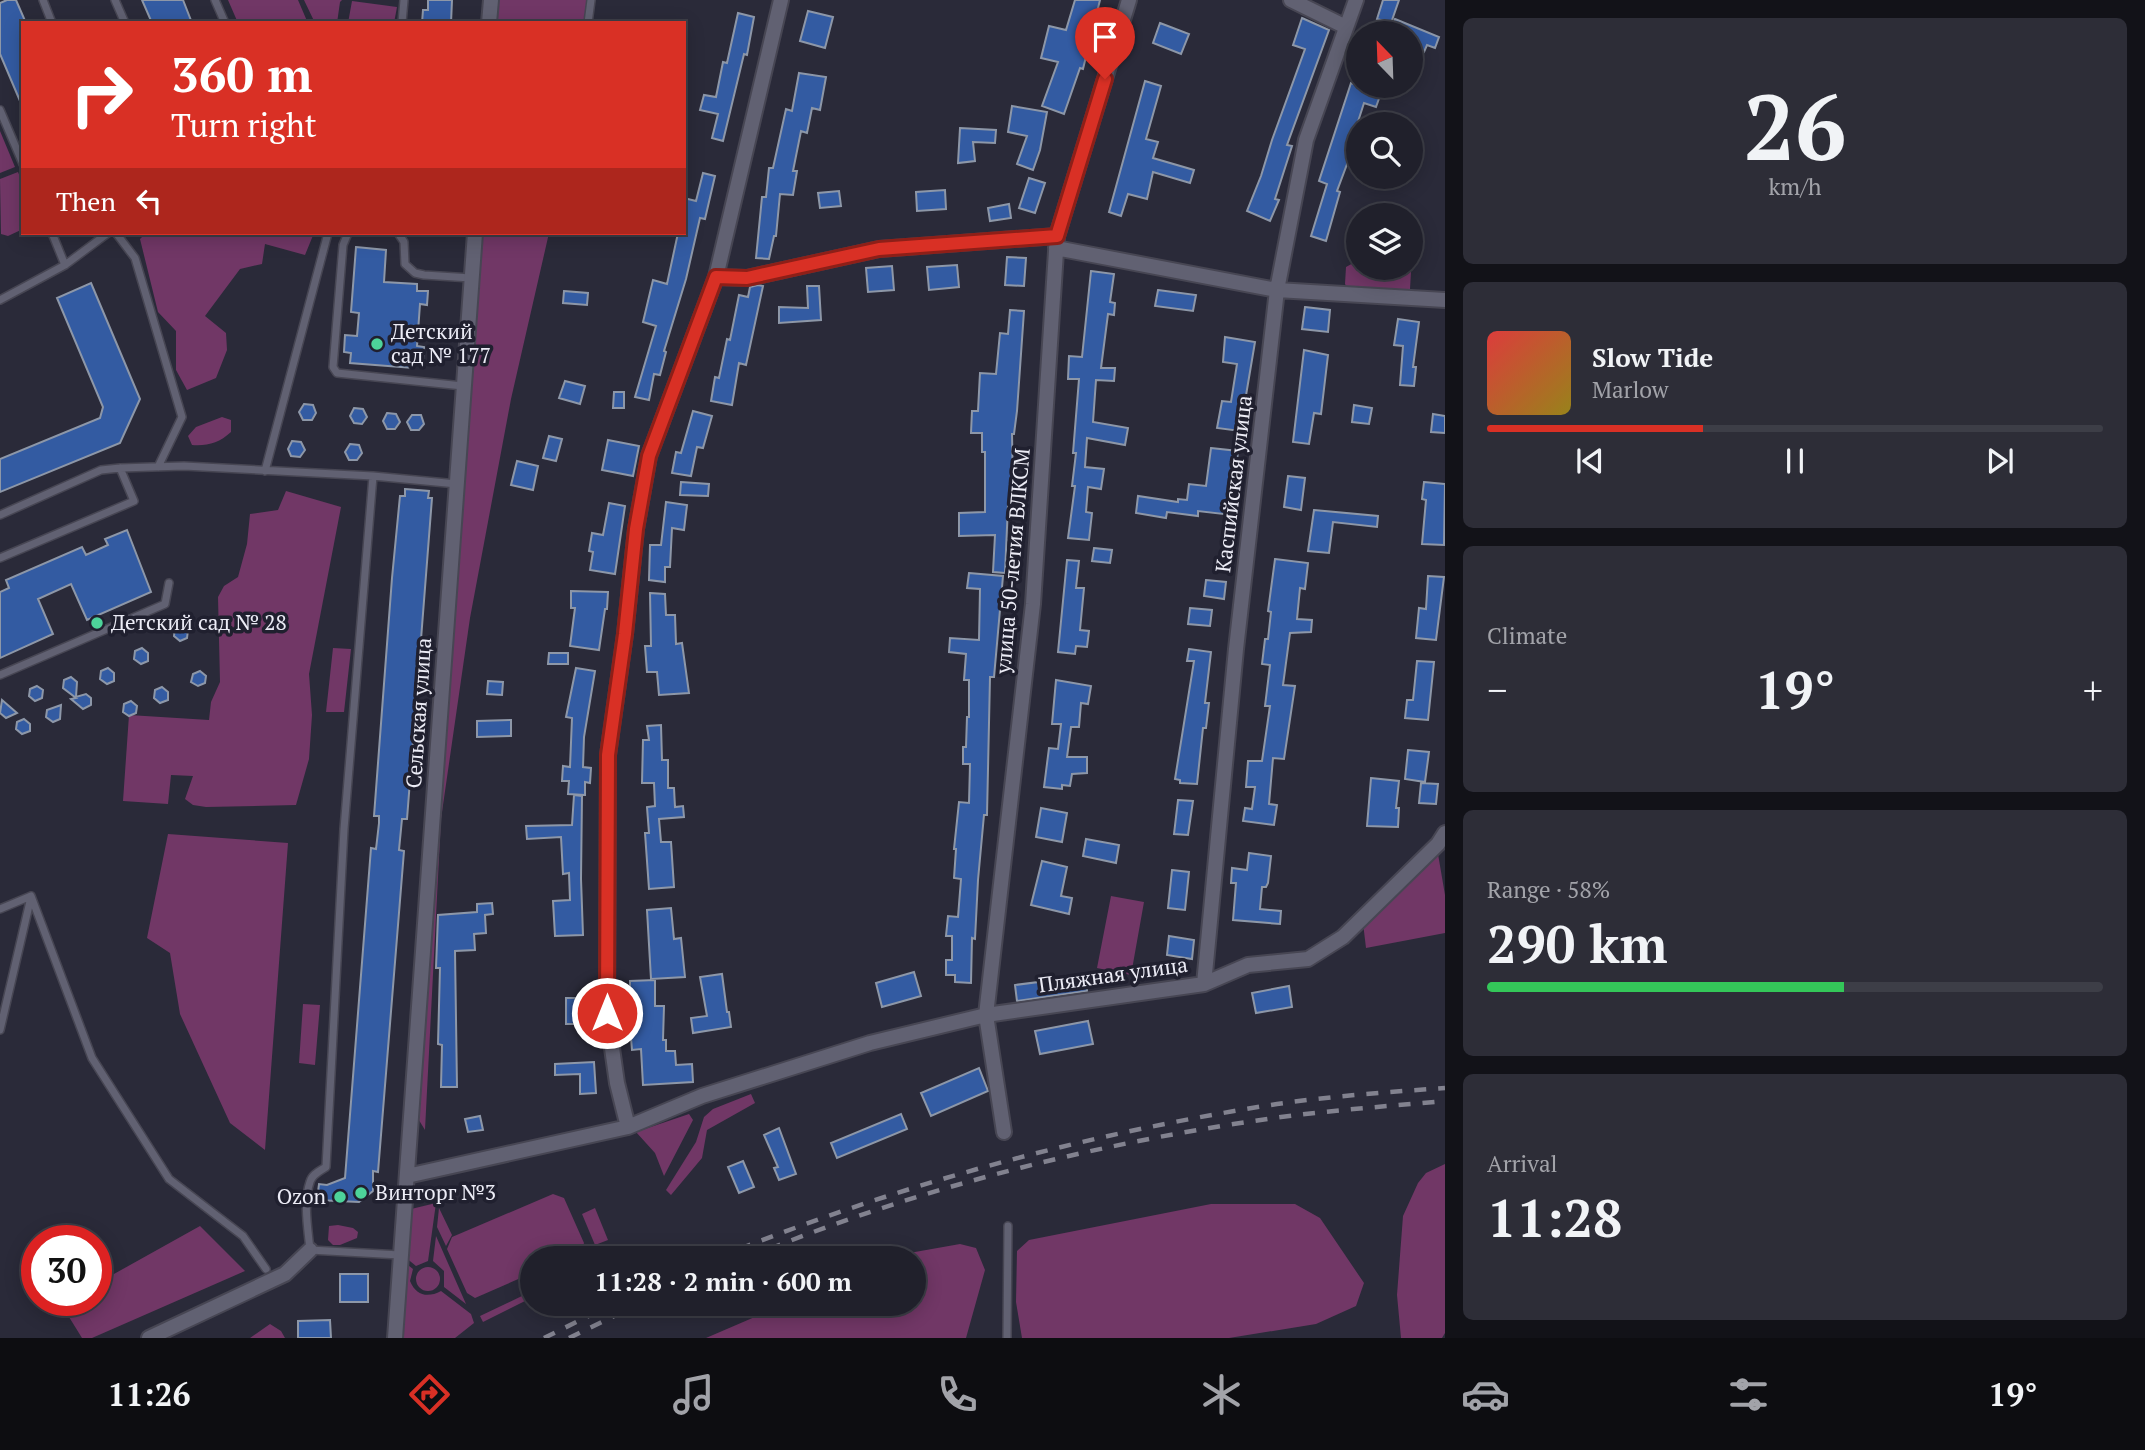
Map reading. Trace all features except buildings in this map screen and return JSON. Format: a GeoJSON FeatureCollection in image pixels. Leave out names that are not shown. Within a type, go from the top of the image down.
{"type":"FeatureCollection","features":[{"type":"Feature","properties":{"kind":"street"},"geometry":{"type":"LineString","coordinates":[[489,21],[491,0]]}},
{"type":"Feature","properties":{"kind":"street"},"geometry":{"type":"LineString","coordinates":[[628,1127],[617,1083],[607,1013],[608,755],[636,529],[649,456],[716,277],[782,0]]}},
{"type":"Feature","properties":{"kind":"street","name":"улица 50-летия ВЛКСМ"},"geometry":{"type":"LineString","coordinates":[[1004,1132],[986,1015],[1033,604],[1057,242],[1129,0]]}},
{"type":"Feature","properties":{"kind":"street"},"geometry":{"type":"LineString","coordinates":[[1291,0],[1346,27]]}},
{"type":"Feature","properties":{"kind":"street","name":"Каспийская улица"},"geometry":{"type":"LineString","coordinates":[[1348,21],[1356,0]]}},
{"type":"Feature","properties":{"kind":"street","name":"Каспийская улица"},"geometry":{"type":"LineString","coordinates":[[1203,984],[1236,649],[1277,290],[1306,140],[1346,27]]}},
{"type":"Feature","properties":{"kind":"street","name":"Сельская улица"},"geometry":{"type":"LineString","coordinates":[[396,1338],[475,235]]}},
{"type":"Feature","properties":{"kind":"street"},"geometry":{"type":"LineString","coordinates":[[716,277],[747,278],[879,249],[1057,242],[1277,290],[1445,300]]}},
{"type":"Feature","properties":{"kind":"street","name":"Пляжная улица"},"geometry":{"type":"LineString","coordinates":[[407,1176],[628,1127],[702,1096],[870,1042],[986,1015],[1203,984],[1248,965],[1308,959],[1343,937],[1438,844],[1445,833]]}},
{"type":"Feature","properties":{"kind":"street"},"geometry":{"type":"LineString","coordinates":[[149,1338],[285,1274],[310,1250]]}},
{"type":"Feature","properties":{"kind":"lane"},"geometry":{"type":"LineString","coordinates":[[43,0],[51,21]]}},
{"type":"Feature","properties":{"kind":"lane"},"geometry":{"type":"LineString","coordinates":[[116,0],[124,21]]}},
{"type":"Feature","properties":{"kind":"lane"},"geometry":{"type":"LineString","coordinates":[[215,0],[224,21]]}},
{"type":"Feature","properties":{"kind":"lane"},"geometry":{"type":"LineString","coordinates":[[402,21],[404,0]]}},
{"type":"Feature","properties":{"kind":"lane"},"geometry":{"type":"LineString","coordinates":[[588,21],[591,0]]}},
{"type":"Feature","properties":{"kind":"lane"},"geometry":{"type":"LineString","coordinates":[[0,110],[21,159]]}},
{"type":"Feature","properties":{"kind":"lane"},"geometry":{"type":"LineString","coordinates":[[53,235],[65,265]]}},
{"type":"Feature","properties":{"kind":"lane"},"geometry":{"type":"LineString","coordinates":[[0,288],[2,300],[65,265],[105,235]]}},
{"type":"Feature","properties":{"kind":"lane"},"geometry":{"type":"LineString","coordinates":[[118,235],[135,258],[182,417],[158,467]]}},
{"type":"Feature","properties":{"kind":"lane"},"geometry":{"type":"LineString","coordinates":[[265,471],[327,235]]}},
{"type":"Feature","properties":{"kind":"lane"},"geometry":{"type":"LineString","coordinates":[[347,235],[343,245],[333,367],[337,373],[463,386]]}},
{"type":"Feature","properties":{"kind":"lane"},"geometry":{"type":"LineString","coordinates":[[399,235],[404,242],[405,264],[415,273],[471,278]]}},
{"type":"Feature","properties":{"kind":"lane"},"geometry":{"type":"LineString","coordinates":[[0,515],[101,470],[120,468],[184,466],[373,476],[457,484]]}},
{"type":"Feature","properties":{"kind":"lane"},"geometry":{"type":"LineString","coordinates":[[0,558],[134,501],[120,468]]}},
{"type":"Feature","properties":{"kind":"lane"},"geometry":{"type":"LineString","coordinates":[[373,476],[344,829],[326,1167],[310,1181],[307,1212],[310,1250],[400,1255]]}},
{"type":"Feature","properties":{"kind":"lane"},"geometry":{"type":"LineString","coordinates":[[0,675],[165,604],[169,583]]}},
{"type":"Feature","properties":{"kind":"lane"},"geometry":{"type":"LineString","coordinates":[[0,909],[31,896]]}},
{"type":"Feature","properties":{"kind":"lane"},"geometry":{"type":"LineString","coordinates":[[0,1030],[31,896]]}},
{"type":"Feature","properties":{"kind":"lane"},"geometry":{"type":"LineString","coordinates":[[31,896],[92,1058],[169,1179],[243,1236],[266,1269]]}},
{"type":"Feature","properties":{"kind":"lane"},"geometry":{"type":"LineString","coordinates":[[1007,1338],[1008,1226]]}},
{"type":"Feature","properties":{"kind":"shaded area"},"geometry":{"type":"Polygon","coordinates":[[[228,0],[298,0],[307,21],[237,21],[228,0]]]}},
{"type":"Feature","properties":{"kind":"shaded area"},"geometry":{"type":"Polygon","coordinates":[[[304,0],[342,0],[337,21],[314,21],[304,0]]]}},
{"type":"Feature","properties":{"kind":"shaded area"},"geometry":{"type":"Polygon","coordinates":[[[497,0],[589,0],[586,21],[495,21],[497,0]]]}},
{"type":"Feature","properties":{"kind":"shaded area"},"geometry":{"type":"Polygon","coordinates":[[[352,1],[397,7],[394,21],[348,21],[352,1]]]}},
{"type":"Feature","properties":{"kind":"shaded area"},"geometry":{"type":"Polygon","coordinates":[[[0,131],[15,167],[0,173],[0,131]]]}},
{"type":"Feature","properties":{"kind":"shaded area"},"geometry":{"type":"Polygon","coordinates":[[[18,172],[21,179],[21,230],[8,236],[1,234],[0,179],[18,172]]]}},
{"type":"Feature","properties":{"kind":"shaded area"},"geometry":{"type":"Polygon","coordinates":[[[144,235],[313,235],[305,255],[265,244],[262,264],[240,269],[205,316],[226,333],[227,350],[216,378],[187,390],[176,370],[176,331],[158,312],[140,239],[144,235]]]}},
{"type":"Feature","properties":{"kind":"shaded area"},"geometry":{"type":"Polygon","coordinates":[[[483,235],[549,235],[511,399],[470,618],[441,819],[425,1130],[417,1117],[458,509],[483,235]]]}},
{"type":"Feature","properties":{"kind":"shaded area"},"geometry":{"type":"Polygon","coordinates":[[[1346,267],[1346,280],[1411,280],[1410,289],[1403,295],[1350,292],[1345,284],[1346,267]]]}},
{"type":"Feature","properties":{"kind":"shaded area"},"geometry":{"type":"Polygon","coordinates":[[[222,417],[231,420],[231,432],[213,443],[192,445],[188,436],[196,427],[222,417]]]}},
{"type":"Feature","properties":{"kind":"shaded area"},"geometry":{"type":"Polygon","coordinates":[[[286,491],[341,507],[309,674],[312,715],[309,759],[296,805],[193,805],[185,799],[193,776],[171,775],[168,804],[123,801],[129,715],[209,720],[211,702],[220,682],[218,597],[224,586],[238,577],[247,544],[250,514],[278,510],[286,491]]]}},
{"type":"Feature","properties":{"kind":"shaded area"},"geometry":{"type":"Polygon","coordinates":[[[333,648],[351,649],[344,712],[326,712],[333,648]]]}},
{"type":"Feature","properties":{"kind":"shaded area"},"geometry":{"type":"Polygon","coordinates":[[[168,834],[288,843],[265,1150],[230,1123],[180,1014],[170,953],[147,938],[168,834]]]}},
{"type":"Feature","properties":{"kind":"shaded area"},"geometry":{"type":"Polygon","coordinates":[[[1438,854],[1445,895],[1445,933],[1366,948],[1363,923],[1438,854]]]}},
{"type":"Feature","properties":{"kind":"shaded area"},"geometry":{"type":"Polygon","coordinates":[[[1111,896],[1144,902],[1131,975],[1097,968],[1111,896]]]}},
{"type":"Feature","properties":{"kind":"shaded area"},"geometry":{"type":"Polygon","coordinates":[[[303,1004],[320,1005],[315,1065],[299,1063],[303,1004]]]}},
{"type":"Feature","properties":{"kind":"shaded area"},"geometry":{"type":"Polygon","coordinates":[[[751,1094],[755,1103],[707,1130],[702,1158],[671,1195],[666,1190],[696,1142],[704,1117],[713,1109],[751,1094]]]}},
{"type":"Feature","properties":{"kind":"shaded area"},"geometry":{"type":"Polygon","coordinates":[[[689,1114],[693,1120],[664,1176],[655,1153],[636,1132],[689,1114]]]}},
{"type":"Feature","properties":{"kind":"shaded area"},"geometry":{"type":"Polygon","coordinates":[[[1445,1164],[1445,1333],[1442,1338],[1401,1338],[1397,1295],[1403,1216],[1418,1183],[1426,1173],[1445,1164]]]}},
{"type":"Feature","properties":{"kind":"shaded area"},"geometry":{"type":"Polygon","coordinates":[[[553,1194],[564,1198],[584,1243],[583,1246],[520,1246],[520,1278],[475,1298],[467,1293],[447,1249],[452,1237],[553,1194]]]}},
{"type":"Feature","properties":{"kind":"shaded area"},"geometry":{"type":"Polygon","coordinates":[[[436,1203],[428,1261],[416,1266],[405,1257],[407,1210],[436,1203]]]}},
{"type":"Feature","properties":{"kind":"shaded area"},"geometry":{"type":"Polygon","coordinates":[[[1211,1204],[1295,1204],[1320,1218],[1364,1283],[1356,1306],[1316,1324],[1229,1338],[1022,1338],[1016,1302],[1017,1251],[1029,1240],[1211,1204]]]}},
{"type":"Feature","properties":{"kind":"shaded area"},"geometry":{"type":"Polygon","coordinates":[[[439,1208],[452,1235],[446,1246],[437,1227],[439,1208]]]}},
{"type":"Feature","properties":{"kind":"shaded area"},"geometry":{"type":"Polygon","coordinates":[[[595,1208],[608,1240],[595,1245],[582,1214],[595,1208]]]}},
{"type":"Feature","properties":{"kind":"shaded area"},"geometry":{"type":"Polygon","coordinates":[[[200,1226],[245,1271],[92,1338],[82,1338],[68,1316],[112,1316],[112,1275],[200,1226]]]}},
{"type":"Feature","properties":{"kind":"shaded area"},"geometry":{"type":"Polygon","coordinates":[[[329,1226],[353,1228],[358,1232],[357,1238],[333,1245],[328,1240],[329,1226]]]}},
{"type":"Feature","properties":{"kind":"shaded area"},"geometry":{"type":"Polygon","coordinates":[[[436,1236],[466,1304],[444,1287],[444,1271],[433,1261],[436,1236]]]}},
{"type":"Feature","properties":{"kind":"shaded area"},"geometry":{"type":"Polygon","coordinates":[[[960,1244],[976,1248],[985,1270],[966,1338],[706,1338],[757,1316],[926,1316],[926,1250],[960,1244]]]}},
{"type":"Feature","properties":{"kind":"shaded area"},"geometry":{"type":"Polygon","coordinates":[[[404,1262],[413,1269],[410,1281],[419,1293],[427,1295],[441,1291],[471,1314],[474,1323],[455,1338],[402,1338],[404,1262]]]}},
{"type":"Feature","properties":{"kind":"shaded area"},"geometry":{"type":"Polygon","coordinates":[[[428,1267],[436,1271],[440,1279],[436,1287],[428,1291],[420,1287],[416,1279],[420,1271],[428,1267]]]}},
{"type":"Feature","properties":{"kind":"shaded area"},"geometry":{"type":"Polygon","coordinates":[[[520,1297],[520,1304],[483,1322],[480,1316],[520,1297]]]}},
{"type":"Feature","properties":{"kind":"shaded area"},"geometry":{"type":"Polygon","coordinates":[[[270,1324],[281,1331],[285,1338],[250,1338],[270,1324]]]}},
{"type":"Feature","properties":{"kind":"railway"},"geometry":{"type":"LineString","coordinates":[[748,1246],[853,1207],[922,1185],[1133,1130],[1277,1104],[1445,1088]]}},
{"type":"Feature","properties":{"kind":"railway"},"geometry":{"type":"LineString","coordinates":[[778,1246],[943,1189],[1077,1154],[1213,1127],[1281,1117],[1445,1101]]}},
{"type":"Feature","properties":{"kind":"railway"},"geometry":{"type":"LineString","coordinates":[[544,1338],[589,1316]]}},
{"type":"Feature","properties":{"kind":"railway"},"geometry":{"type":"LineString","coordinates":[[569,1338],[614,1316]]}},
{"type":"Feature","properties":{"kind":"place","name":"Детский сад № 177"},"geometry":{"type":"Point","coordinates":[377,344]}},
{"type":"Feature","properties":{"kind":"place","name":"Детский сад № 28"},"geometry":{"type":"Point","coordinates":[97,623]}},
{"type":"Feature","properties":{"kind":"place","name":"Винторг №3"},"geometry":{"type":"Point","coordinates":[361,1193]}},
{"type":"Feature","properties":{"kind":"place","name":"Ozon"},"geometry":{"type":"Point","coordinates":[340,1197]}},
{"type":"Feature","properties":{"kind":"route"},"geometry":{"type":"LineString","coordinates":[[607,1013],[608,755],[636,529],[649,456],[716,277],[747,278],[879,249],[1057,236],[1105,79]]}}]}
